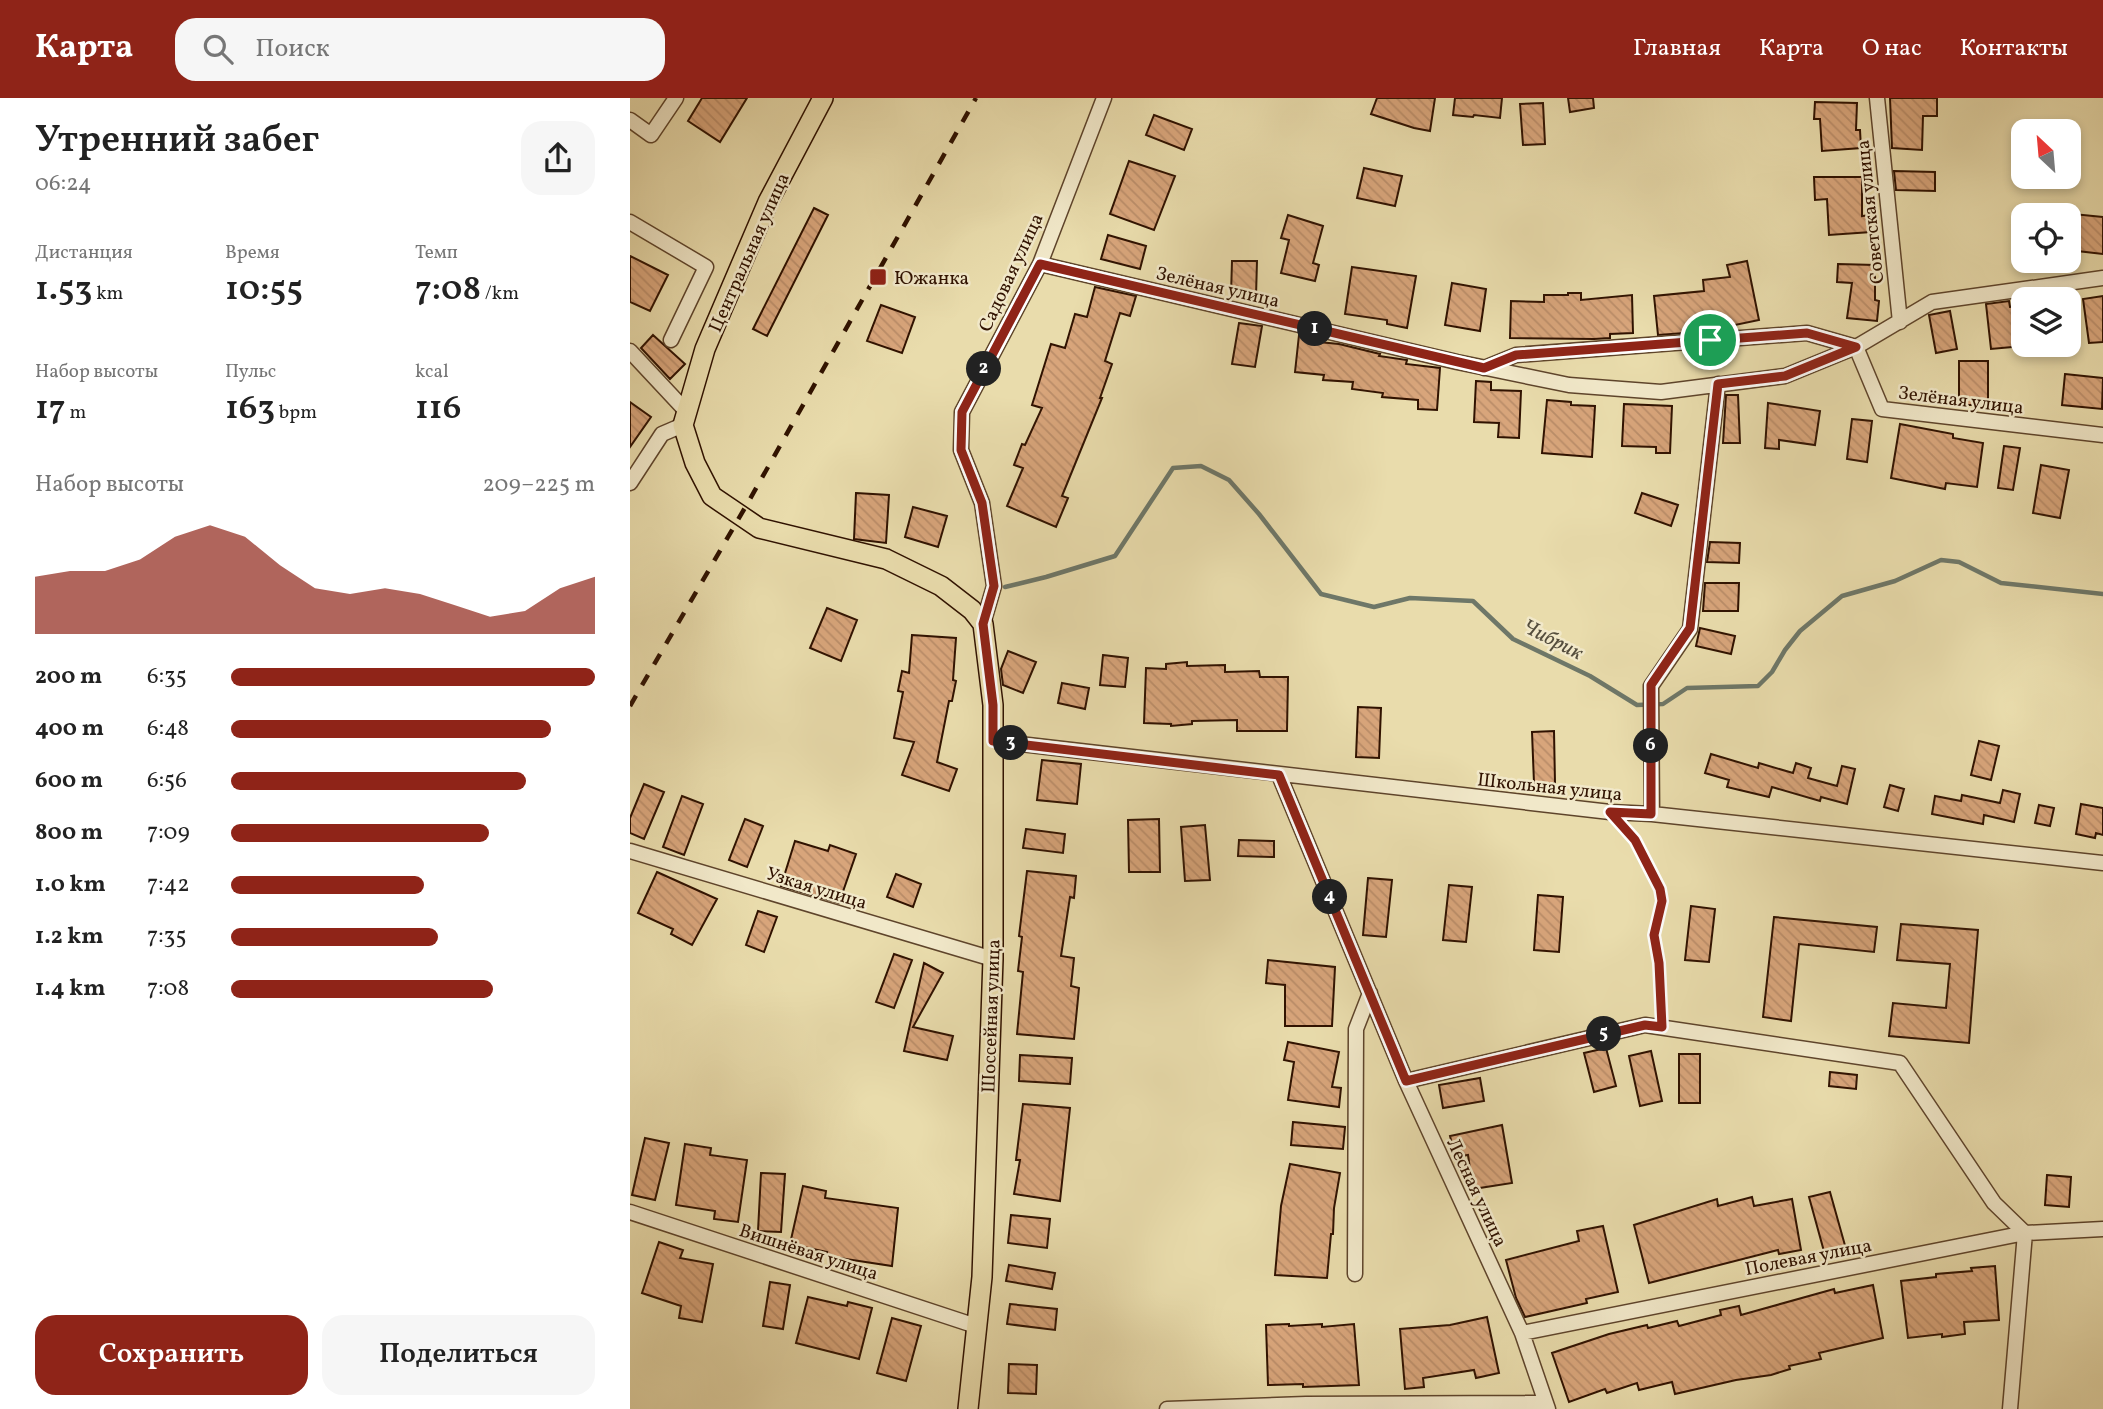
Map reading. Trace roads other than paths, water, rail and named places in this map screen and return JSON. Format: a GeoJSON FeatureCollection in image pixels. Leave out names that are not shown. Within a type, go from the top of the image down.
{"type":"FeatureCollection","features":[{"type":"Feature","properties":{"kind":"main road","name":"Центральная улица"},"geometry":{"type":"LineString","coordinates":[[685,418],[705,349],[768,202],[823,98]]}},
{"type":"Feature","properties":{"kind":"main road"},"geometry":{"type":"LineString","coordinates":[[685,418],[695,463],[712,496],[759,528],[886,559],[941,586],[972,610],[983,624]]}},
{"type":"Feature","properties":{"kind":"main road","name":"Шоссейная улица"},"geometry":{"type":"LineString","coordinates":[[968,1409],[982,1277],[993,959],[993,705],[983,624]]}},
{"type":"Feature","properties":{"kind":"street"},"geometry":{"type":"LineString","coordinates":[[630,120],[651,135],[676,98]]}},
{"type":"Feature","properties":{"kind":"street","name":"Садовая улица"},"geometry":{"type":"LineString","coordinates":[[983,624],[994,586],[982,503],[961,450],[962,412],[1040,264],[1104,98]]}},
{"type":"Feature","properties":{"kind":"street","name":"Советская улица"},"geometry":{"type":"LineString","coordinates":[[1877,98],[1900,321]]}},
{"type":"Feature","properties":{"kind":"street"},"geometry":{"type":"LineString","coordinates":[[630,222],[706,268],[671,340]]}},
{"type":"Feature","properties":{"kind":"street","name":"Зелёная улица"},"geometry":{"type":"LineString","coordinates":[[1040,264],[1484,368],[1569,385],[1661,391],[1785,376],[1856,347],[1932,302],[2103,278]]}},
{"type":"Feature","properties":{"kind":"street"},"geometry":{"type":"LineString","coordinates":[[1484,368],[1516,355],[1807,333],[1856,347]]}},
{"type":"Feature","properties":{"kind":"street","name":"Зелёная улица"},"geometry":{"type":"LineString","coordinates":[[1856,347],[1882,409],[2103,435]]}},
{"type":"Feature","properties":{"kind":"street"},"geometry":{"type":"LineString","coordinates":[[630,351],[685,418],[662,434],[630,483]]}},
{"type":"Feature","properties":{"kind":"street"},"geometry":{"type":"LineString","coordinates":[[1651,814],[1651,685],[1690,628],[1718,384]]}},
{"type":"Feature","properties":{"kind":"street","name":"Школьная улица"},"geometry":{"type":"LineString","coordinates":[[993,741],[1610,812],[1651,814],[2103,863]]}},
{"type":"Feature","properties":{"kind":"street","name":"Лесная улица"},"geometry":{"type":"LineString","coordinates":[[1279,775],[1406,1081],[1522,1333],[1547,1406]]}},
{"type":"Feature","properties":{"kind":"street","name":"Узкая улица"},"geometry":{"type":"LineString","coordinates":[[630,851],[993,959]]}},
{"type":"Feature","properties":{"kind":"street"},"geometry":{"type":"LineString","coordinates":[[1355,1274],[1356,1029],[1370,993]]}},
{"type":"Feature","properties":{"kind":"street"},"geometry":{"type":"LineString","coordinates":[[1406,1081],[1645,1025],[1900,1063],[1994,1203],[2025,1233],[2010,1409]]}},
{"type":"Feature","properties":{"kind":"street","name":"Вишнёвая улица"},"geometry":{"type":"LineString","coordinates":[[630,1212],[976,1326]]}},
{"type":"Feature","properties":{"kind":"street","name":"Полевая улица"},"geometry":{"type":"LineString","coordinates":[[1522,1333],[2025,1233],[2103,1229]]}},
{"type":"Feature","properties":{"kind":"street"},"geometry":{"type":"LineString","coordinates":[[1167,1409],[1306,1404],[1547,1406]]}},
{"type":"Feature","properties":{"kind":"waterway","name":"Чибрик"},"geometry":{"type":"LineString","coordinates":[[1005,587],[1115,556],[1173,468],[1201,466],[1229,480],[1321,594],[1374,607],[1410,598],[1473,601],[1513,639],[1590,676],[1637,705],[1663,704],[1687,688],[1758,686],[1772,672],[1800,631],[1842,596],[1895,581],[1941,560],[1959,562],[2001,583],[2103,594]]}},
{"type":"Feature","properties":{"kind":"railway"},"geometry":{"type":"LineString","coordinates":[[630,706],[976,98]]}},
{"type":"Feature","properties":{"kind":"place","name":"Южанка"},"geometry":{"type":"Point","coordinates":[878,277]}}]}
